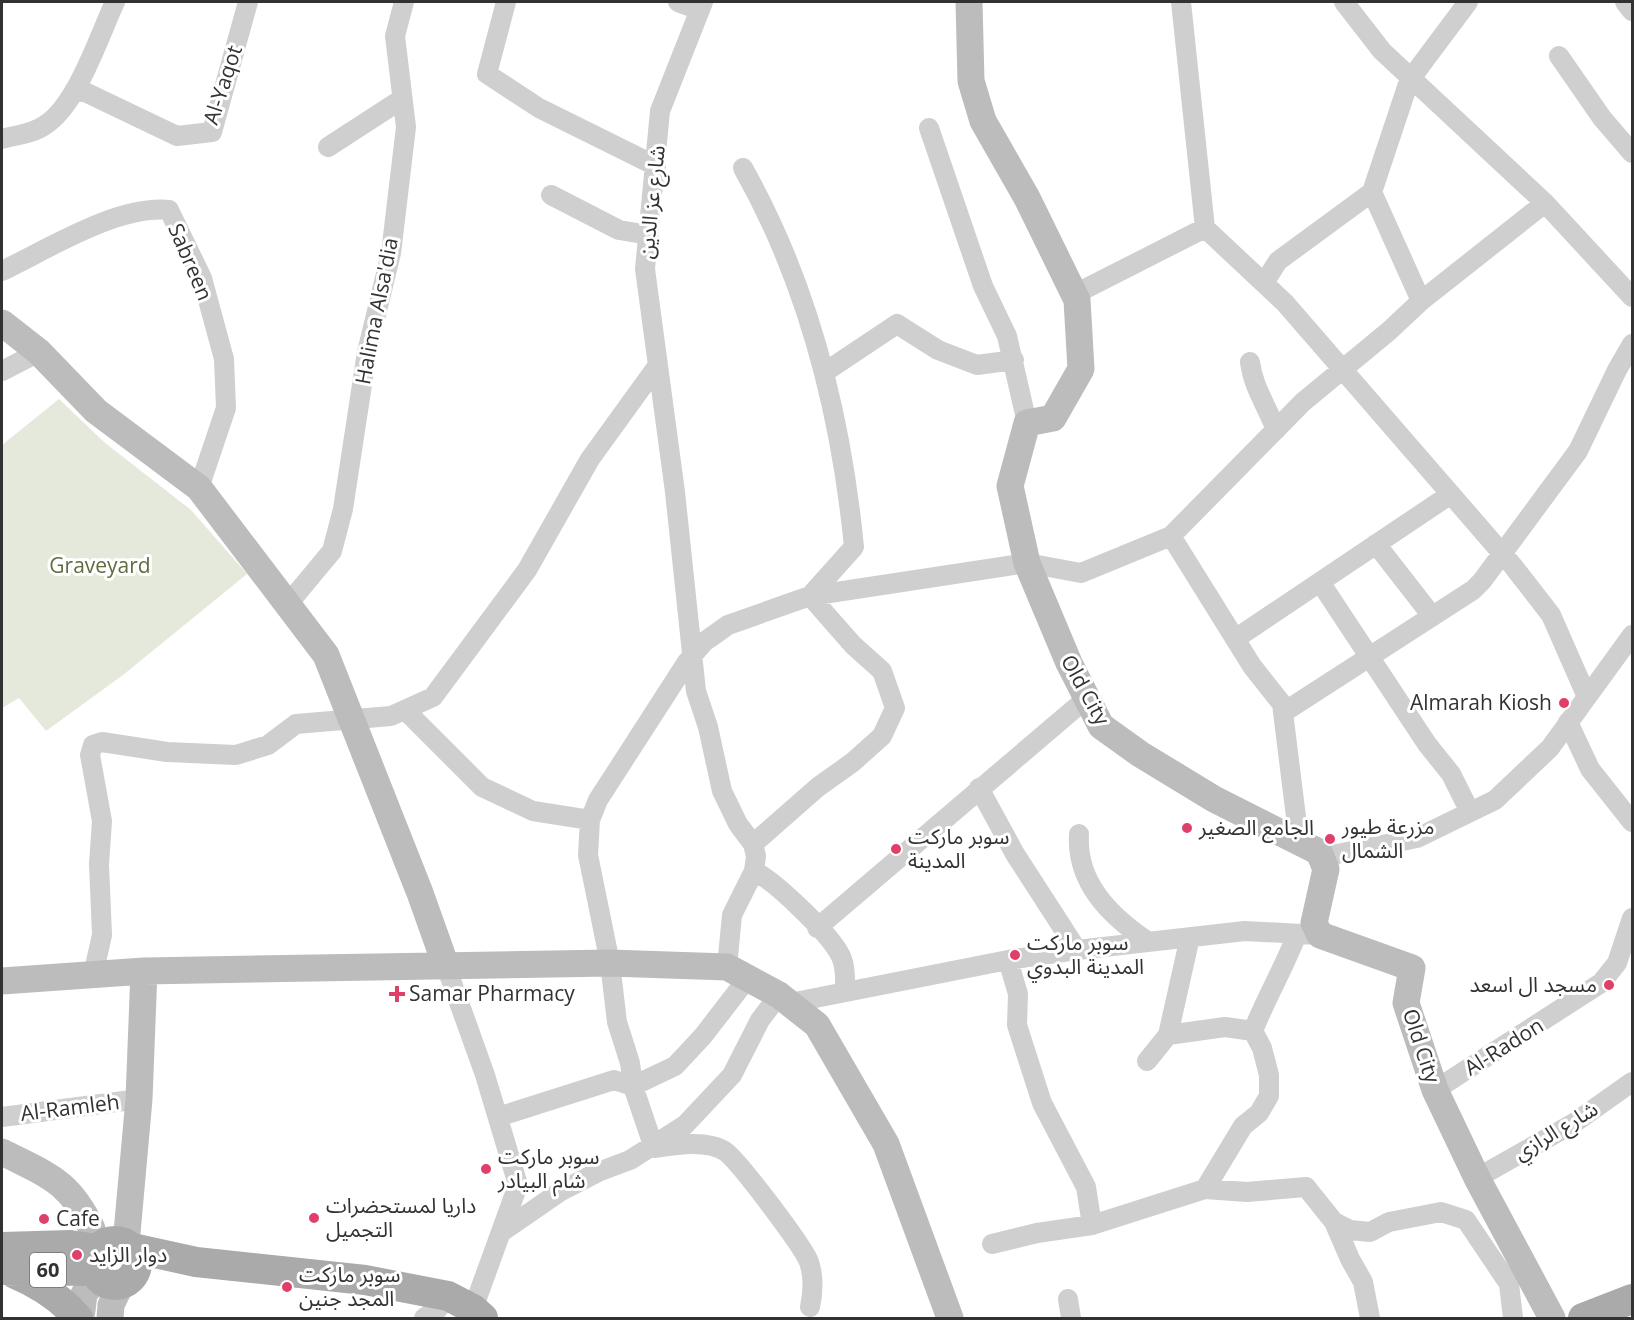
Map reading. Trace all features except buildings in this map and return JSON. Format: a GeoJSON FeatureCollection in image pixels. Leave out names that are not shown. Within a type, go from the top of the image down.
{"type":"FeatureCollection","features":[{"type":"Feature","properties":{"kind":"main road","name":"60"},"geometry":{"type":"LineString","coordinates":[[2,1262],[70,1245],[112,1260],[196,1262],[365,1280],[468,1308]]}},
{"type":"Feature","properties":{"kind":"main road"},"geometry":{"type":"LineString","coordinates":[[2,1262],[44,1288],[80,1318]]}},
{"type":"Feature","properties":{"kind":"main road"},"geometry":{"type":"LineString","coordinates":[[1583,1318],[1627,1296]]}},
{"type":"Feature","properties":{"kind":"street"},"geometry":{"type":"LineString","coordinates":[[2,139],[47,124],[74,91],[115,2]]}},
{"type":"Feature","properties":{"kind":"street","name":"Al-Yaqot"},"geometry":{"type":"LineString","coordinates":[[74,91],[85,92],[177,136],[212,132],[248,2]]}},
{"type":"Feature","properties":{"kind":"street","name":"Halima Alsa'dia"},"geometry":{"type":"LineString","coordinates":[[288,603],[336,543],[368,352],[391,253],[406,127],[395,36],[404,2]]}},
{"type":"Feature","properties":{"kind":"street"},"geometry":{"type":"LineString","coordinates":[[506,2],[487,74],[539,108],[657,166]]}},
{"type":"Feature","properties":{"kind":"street"},"geometry":{"type":"LineString","coordinates":[[678,2],[702,6]]}},
{"type":"Feature","properties":{"kind":"street"},"geometry":{"type":"LineString","coordinates":[[929,128],[983,286],[1002,322],[1014,360],[1027,423],[1053,418],[1080,371],[1075,294],[1027,198],[983,121],[971,81],[969,2]]}},
{"type":"Feature","properties":{"kind":"street"},"geometry":{"type":"LineString","coordinates":[[1181,2],[1205,228],[1264,283],[1343,369],[1548,610],[1587,697]]}},
{"type":"Feature","properties":{"kind":"street"},"geometry":{"type":"LineString","coordinates":[[1344,2],[1382,51],[1545,203],[1632,297]]}},
{"type":"Feature","properties":{"kind":"street"},"geometry":{"type":"LineString","coordinates":[[1264,283],[1278,261],[1372,192],[1412,78],[1468,2]]}},
{"type":"Feature","properties":{"kind":"street"},"geometry":{"type":"LineString","coordinates":[[1625,2],[1632,11]]}},
{"type":"Feature","properties":{"kind":"street","name":"شارع عز الدين"},"geometry":{"type":"LineString","coordinates":[[702,6],[660,111],[657,166],[645,269],[694,653],[696,691],[708,727],[722,791],[738,824],[753,844]]}},
{"type":"Feature","properties":{"kind":"street"},"geometry":{"type":"LineString","coordinates":[[1559,56],[1602,118],[1632,153]]}},
{"type":"Feature","properties":{"kind":"street"},"geometry":{"type":"LineString","coordinates":[[328,147],[402,99]]}},
{"type":"Feature","properties":{"kind":"street"},"geometry":{"type":"LineString","coordinates":[[743,168],[766,210],[812,326],[825,372],[839,438],[854,547],[810,597]]}},
{"type":"Feature","properties":{"kind":"street"},"geometry":{"type":"LineString","coordinates":[[1372,192],[1421,302]]}},
{"type":"Feature","properties":{"kind":"street"},"geometry":{"type":"LineString","coordinates":[[550,195],[619,230],[649,236]]}},
{"type":"Feature","properties":{"kind":"street"},"geometry":{"type":"LineString","coordinates":[[654,1148],[633,1086],[630,1063],[617,1023],[610,963],[588,855],[590,819],[598,800],[694,653],[728,625],[810,597],[1027,563],[1081,573],[1171,536],[1303,402],[1421,302],[1545,203]]}},
{"type":"Feature","properties":{"kind":"street","name":"Sabreen"},"geometry":{"type":"LineString","coordinates":[[2,271],[109,220],[153,209],[169,210],[202,278],[224,359],[226,408],[199,488]]}},
{"type":"Feature","properties":{"kind":"street"},"geometry":{"type":"LineString","coordinates":[[1075,294],[1205,228]]}},
{"type":"Feature","properties":{"kind":"street"},"geometry":{"type":"LineString","coordinates":[[2,323],[39,352],[96,411],[199,488],[326,655],[420,893],[498,1117],[518,1185],[503,1231],[468,1308],[438,1309],[424,1318]]}},
{"type":"Feature","properties":{"kind":"street"},"geometry":{"type":"LineString","coordinates":[[825,372],[897,324],[938,350],[977,365],[1014,360]]}},
{"type":"Feature","properties":{"kind":"street"},"geometry":{"type":"LineString","coordinates":[[1284,712],[1473,590],[1578,451],[1632,344]]}},
{"type":"Feature","properties":{"kind":"street"},"geometry":{"type":"LineString","coordinates":[[2,371],[39,352]]}},
{"type":"Feature","properties":{"kind":"street"},"geometry":{"type":"LineString","coordinates":[[1250,362],[1253,383],[1267,405],[1276,430]]}},
{"type":"Feature","properties":{"kind":"street"},"geometry":{"type":"LineString","coordinates":[[93,975],[102,935],[99,864],[102,821],[90,755],[93,746],[102,742],[167,752],[236,755],[268,745],[296,724],[376,718],[406,711],[434,696],[515,586],[544,543],[584,468],[658,365]]}},
{"type":"Feature","properties":{"kind":"street","name":"Old City"},"geometry":{"type":"LineString","coordinates":[[1027,423],[1010,486],[1027,563],[1069,663],[1101,726],[1140,754],[1214,799],[1316,849],[1322,857]]}},
{"type":"Feature","properties":{"kind":"street"},"geometry":{"type":"LineString","coordinates":[[1235,639],[1451,494]]}},
{"type":"Feature","properties":{"kind":"street"},"geometry":{"type":"LineString","coordinates":[[1171,536],[1252,666],[1280,700],[1284,712],[1299,841]]}},
{"type":"Feature","properties":{"kind":"street"},"geometry":{"type":"LineString","coordinates":[[1376,544],[1432,616]]}},
{"type":"Feature","properties":{"kind":"street"},"geometry":{"type":"LineString","coordinates":[[1320,582],[1427,744],[1451,774],[1470,812]]}},
{"type":"Feature","properties":{"kind":"street"},"geometry":{"type":"LineString","coordinates":[[498,1117],[614,1080],[633,1086],[675,1066],[737,973],[732,915],[754,871],[756,862],[753,844],[882,736],[895,708],[882,671],[853,645],[810,597]]}},
{"type":"Feature","properties":{"kind":"street"},"geometry":{"type":"LineString","coordinates":[[1205,1189],[1243,1126],[1259,1113],[1269,1096],[1269,1076],[1262,1048],[1253,1031],[1264,1002],[1309,935],[1314,923],[1326,869],[1322,857],[1417,838],[1495,800],[1550,748],[1632,635]]}},
{"type":"Feature","properties":{"kind":"street"},"geometry":{"type":"LineString","coordinates":[[817,928],[1087,698]]}},
{"type":"Feature","properties":{"kind":"street"},"geometry":{"type":"LineString","coordinates":[[406,711],[482,787],[533,811],[590,819]]}},
{"type":"Feature","properties":{"kind":"street"},"geometry":{"type":"LineString","coordinates":[[1568,722],[1590,769],[1632,822]]}},
{"type":"Feature","properties":{"kind":"street"},"geometry":{"type":"LineString","coordinates":[[979,788],[1015,854],[1077,950]]}},
{"type":"Feature","properties":{"kind":"street"},"geometry":{"type":"LineString","coordinates":[[1079,834],[1079,853],[1087,880],[1112,913],[1147,941]]}},
{"type":"Feature","properties":{"kind":"street"},"geometry":{"type":"LineString","coordinates":[[754,871],[773,883],[817,928],[842,958],[845,991]]}},
{"type":"Feature","properties":{"kind":"street","name":"Al-Radon"},"geometry":{"type":"LineString","coordinates":[[1435,1090],[1601,983],[1617,963],[1632,918]]}},
{"type":"Feature","properties":{"kind":"street"},"geometry":{"type":"LineString","coordinates":[[503,1231],[568,1187],[654,1148],[689,1122],[725,1084],[743,1058],[760,1020],[784,999],[845,991],[1008,960],[1147,941],[1245,932],[1309,935]]}},
{"type":"Feature","properties":{"kind":"street","name":"Old City"},"geometry":{"type":"LineString","coordinates":[[1309,935],[1406,964],[1412,969],[1406,1004],[1435,1090],[1477,1178],[1552,1318]]}},
{"type":"Feature","properties":{"kind":"street"},"geometry":{"type":"LineString","coordinates":[[1148,1061],[1168,1035],[1190,937]]}},
{"type":"Feature","properties":{"kind":"street"},"geometry":{"type":"LineString","coordinates":[[1008,960],[1018,994],[1017,1025],[1042,1103],[1086,1186],[1092,1225]]}},
{"type":"Feature","properties":{"kind":"street"},"geometry":{"type":"LineString","coordinates":[[2,981],[144,971],[610,963],[737,973],[784,999],[817,1025],[886,1144],[950,1318]]}},
{"type":"Feature","properties":{"kind":"street"},"geometry":{"type":"LineString","coordinates":[[110,1318],[112,1260],[139,1099],[144,971]]}},
{"type":"Feature","properties":{"kind":"street"},"geometry":{"type":"LineString","coordinates":[[1168,1035],[1225,1027],[1253,1031]]}},
{"type":"Feature","properties":{"kind":"street","name":"شارع الرازي"},"geometry":{"type":"LineString","coordinates":[[1477,1178],[1577,1121],[1632,1082]]}},
{"type":"Feature","properties":{"kind":"street","name":"Al-Ramleh"},"geometry":{"type":"LineString","coordinates":[[2,1117],[139,1099]]}},
{"type":"Feature","properties":{"kind":"street"},"geometry":{"type":"LineString","coordinates":[[654,1148],[692,1143],[725,1151],[755,1185],[809,1261],[813,1283],[810,1307]]}},
{"type":"Feature","properties":{"kind":"street"},"geometry":{"type":"LineString","coordinates":[[2,1152],[55,1178],[66,1187],[112,1260]]}},
{"type":"Feature","properties":{"kind":"street"},"geometry":{"type":"LineString","coordinates":[[992,1244],[1037,1233],[1092,1225],[1205,1189],[1247,1192],[1306,1187],[1334,1222],[1350,1259],[1364,1281],[1370,1318]]}},
{"type":"Feature","properties":{"kind":"street"},"geometry":{"type":"LineString","coordinates":[[1334,1222],[1350,1230],[1370,1232],[1389,1222],[1441,1212],[1466,1220],[1509,1284],[1513,1318]]}},
{"type":"Feature","properties":{"kind":"street"},"geometry":{"type":"LineString","coordinates":[[80,1318],[84,1294],[112,1260]]}},
{"type":"Feature","properties":{"kind":"street"},"geometry":{"type":"LineString","coordinates":[[1068,1299],[1071,1318]]}},
{"type":"Feature","properties":{"kind":"green space","name":"Graveyard"},"geometry":{"type":"Polygon","coordinates":[[[59,399],[104,442],[191,510],[247,574],[123,675],[46,731],[19,698],[2,708],[2,445],[59,399]]]}},
{"type":"Feature","properties":{"kind":"place","name":"Almarah Kiosh"},"geometry":{"type":"Point","coordinates":[1564,703]}},
{"type":"Feature","properties":{"kind":"place","name":"الجامع الصغير"},"geometry":{"type":"Point","coordinates":[1187,828]}},
{"type":"Feature","properties":{"kind":"place","name":"مزرعة طيور الشمال"},"geometry":{"type":"Point","coordinates":[1330,839]}},
{"type":"Feature","properties":{"kind":"place","name":"سوبر ماركت المدينة"},"geometry":{"type":"Point","coordinates":[896,849]}},
{"type":"Feature","properties":{"kind":"place","name":"سوبر ماركت المدينة البدوي"},"geometry":{"type":"Point","coordinates":[1015,955]}},
{"type":"Feature","properties":{"kind":"place","name":"مسجد ال اسعد"},"geometry":{"type":"Point","coordinates":[1609,985]}},
{"type":"Feature","properties":{"kind":"place","name":"Samar Pharmacy"},"geometry":{"type":"Point","coordinates":[397,994]}},
{"type":"Feature","properties":{"kind":"place","name":"سوبر ماركت شام البيادر"},"geometry":{"type":"Point","coordinates":[486,1169]}},
{"type":"Feature","properties":{"kind":"place","name":"داريا لمستحضرات التجميل"},"geometry":{"type":"Point","coordinates":[314,1218]}},
{"type":"Feature","properties":{"kind":"place","name":"Cafe"},"geometry":{"type":"Point","coordinates":[44,1219]}},
{"type":"Feature","properties":{"kind":"place","name":"دوار الزايد"},"geometry":{"type":"Point","coordinates":[77,1255]}},
{"type":"Feature","properties":{"kind":"place","name":"سوبر ماركت المجد جنين"},"geometry":{"type":"Point","coordinates":[287,1287]}}]}
